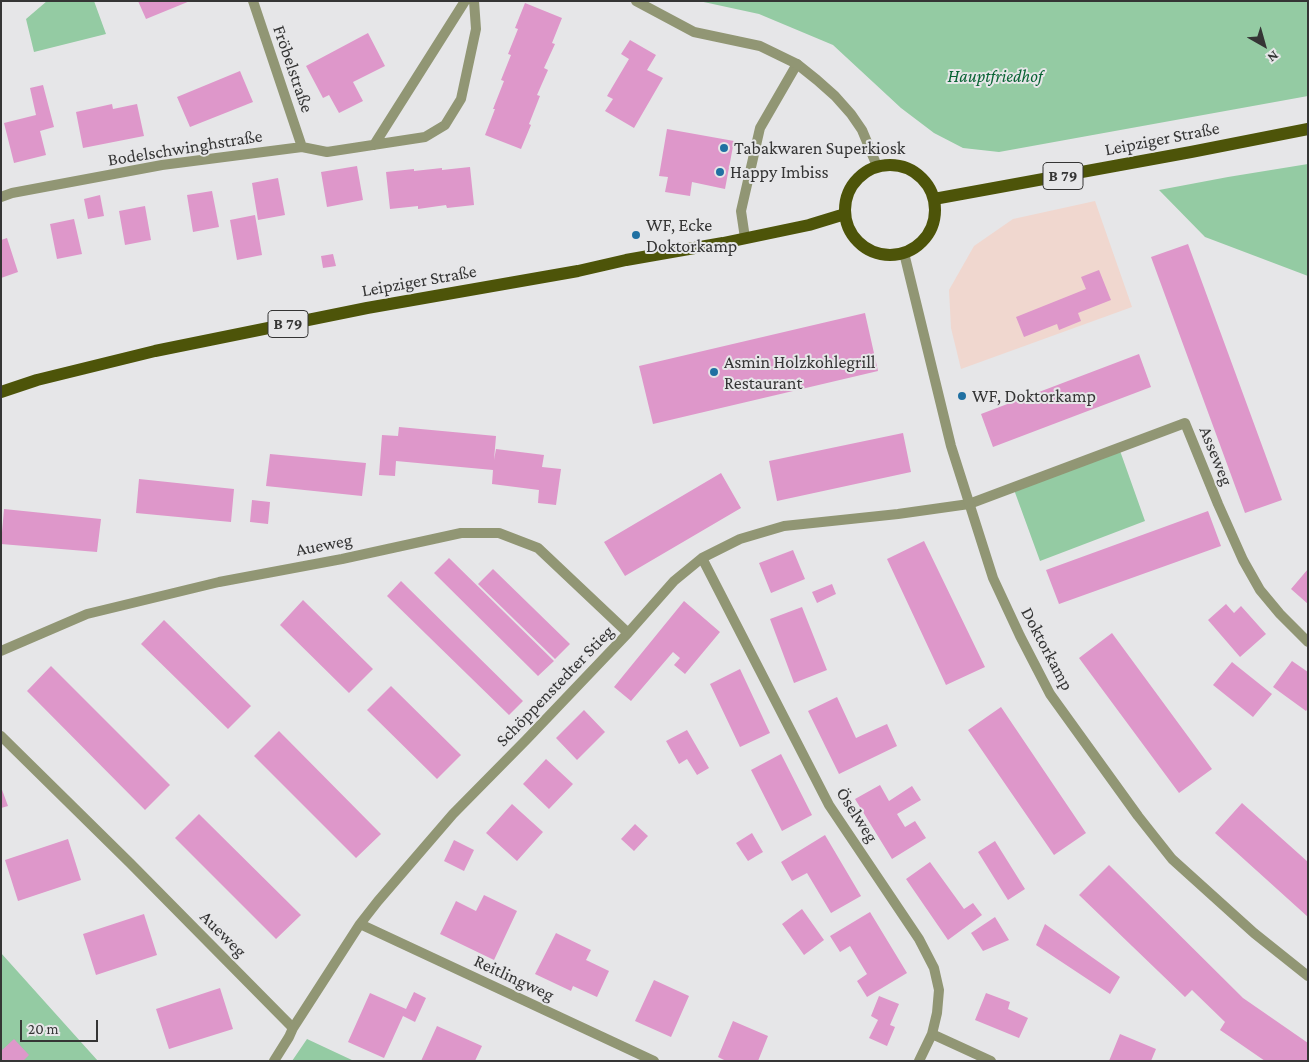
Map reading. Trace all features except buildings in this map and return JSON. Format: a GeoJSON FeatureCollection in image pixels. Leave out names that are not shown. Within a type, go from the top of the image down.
{"type":"FeatureCollection","features":[{"type":"Feature","properties":{"kind":"main road","name":"Leipziger Straße"},"geometry":{"type":"LineString","coordinates":[[934,199],[1308,129]]}},
{"type":"Feature","properties":{"kind":"main road"},"geometry":{"type":"LineString","coordinates":[[898,165],[917,173],[931,189],[934,199],[936,210],[930,232],[923,241],[904,253],[890,255],[877,253],[865,247],[855,238],[848,227],[845,204],[852,184],[859,176],[877,166],[898,165]]}},
{"type":"Feature","properties":{"kind":"main road","name":"Leipziger Straße"},"geometry":{"type":"LineString","coordinates":[[1,392],[37,380],[165,349],[367,308],[578,271],[745,238],[809,225],[845,214]]}},
{"type":"Feature","properties":{"kind":"street","name":"Fröbelstraße"},"geometry":{"type":"LineString","coordinates":[[253,1],[302,147]]}},
{"type":"Feature","properties":{"kind":"street"},"geometry":{"type":"LineString","coordinates":[[374,145],[465,1]]}},
{"type":"Feature","properties":{"kind":"street","name":"Bodelschwinghstraße"},"geometry":{"type":"LineString","coordinates":[[1,197],[162,165],[302,147],[327,152],[425,137],[445,124],[462,99],[476,29],[474,1]]}},
{"type":"Feature","properties":{"kind":"street"},"geometry":{"type":"LineString","coordinates":[[636,1],[694,32],[760,46],[797,64],[835,96],[851,114],[862,130],[877,166]]}},
{"type":"Feature","properties":{"kind":"street"},"geometry":{"type":"LineString","coordinates":[[745,238],[741,211],[760,128],[797,64]]}},
{"type":"Feature","properties":{"kind":"street","name":"Doktorkamp"},"geometry":{"type":"LineString","coordinates":[[904,253],[951,446],[993,578],[1050,694],[1127,802],[1172,859],[1254,933],[1308,976]]}},
{"type":"Feature","properties":{"kind":"street","name":"Asseweg"},"geometry":{"type":"LineString","coordinates":[[969,504],[1185,423],[1243,560],[1260,590],[1280,614],[1308,642]]}},
{"type":"Feature","properties":{"kind":"street","name":"Schöppenstedter Stieg"},"geometry":{"type":"LineString","coordinates":[[274,1061],[360,924],[378,901],[453,814],[628,633],[674,581],[702,558],[740,539],[784,526],[898,514],[969,504]]}},
{"type":"Feature","properties":{"kind":"street","name":"Aueweg"},"geometry":{"type":"LineString","coordinates":[[1,652],[87,614],[219,582],[342,559],[461,533],[499,533],[538,548],[628,633]]}},
{"type":"Feature","properties":{"kind":"street","name":"Öselweg"},"geometry":{"type":"LineString","coordinates":[[702,558],[829,805],[919,939],[934,968],[939,990],[932,1034]]}},
{"type":"Feature","properties":{"kind":"street","name":"Aueweg"},"geometry":{"type":"LineString","coordinates":[[1,736],[293,1028]]}},
{"type":"Feature","properties":{"kind":"street","name":"Reitlingweg"},"geometry":{"type":"LineString","coordinates":[[360,924],[654,1061]]}},
{"type":"Feature","properties":{"kind":"street"},"geometry":{"type":"LineString","coordinates":[[919,1061],[932,1034],[991,1061]]}},
{"type":"Feature","properties":{"kind":"shaded area"},"geometry":{"type":"Polygon","coordinates":[[[1095,201],[1132,307],[961,369],[951,328],[949,290],[974,246],[1013,219],[1095,201]]]}},
{"type":"Feature","properties":{"kind":"green space"},"geometry":{"type":"Polygon","coordinates":[[[47,1],[94,1],[106,34],[34,52],[26,19],[47,1]]]}},
{"type":"Feature","properties":{"kind":"green space","name":"Hauptfriedhof"},"geometry":{"type":"Polygon","coordinates":[[[699,1],[1308,1],[1308,96],[999,152],[963,148],[934,133],[901,108],[833,45],[759,14],[699,1]]]}},
{"type":"Feature","properties":{"kind":"green space"},"geometry":{"type":"Polygon","coordinates":[[[1308,164],[1308,276],[1205,237],[1159,190],[1228,177],[1308,164]]]}},
{"type":"Feature","properties":{"kind":"green space"},"geometry":{"type":"Polygon","coordinates":[[[1119,448],[1145,521],[1040,561],[1013,487],[1119,448]]]}},
{"type":"Feature","properties":{"kind":"green space"},"geometry":{"type":"Polygon","coordinates":[[[1,953],[98,1061],[1,1061],[1,953]]]}},
{"type":"Feature","properties":{"kind":"green space"},"geometry":{"type":"Polygon","coordinates":[[[307,1039],[354,1061],[292,1061],[307,1039]]]}},
{"type":"Feature","properties":{"kind":"place","name":"Tabakwaren Superkiosk"},"geometry":{"type":"Point","coordinates":[724,148]}},
{"type":"Feature","properties":{"kind":"place","name":"Happy Imbiss"},"geometry":{"type":"Point","coordinates":[720,172]}},
{"type":"Feature","properties":{"kind":"place","name":"WF, Ecke Doktorkamp"},"geometry":{"type":"Point","coordinates":[636,235]}},
{"type":"Feature","properties":{"kind":"place","name":"Asmin Holzkohlegrill Restaurant"},"geometry":{"type":"Point","coordinates":[714,372]}},
{"type":"Feature","properties":{"kind":"place","name":"WF, Doktorkamp"},"geometry":{"type":"Point","coordinates":[962,396]}}]}
